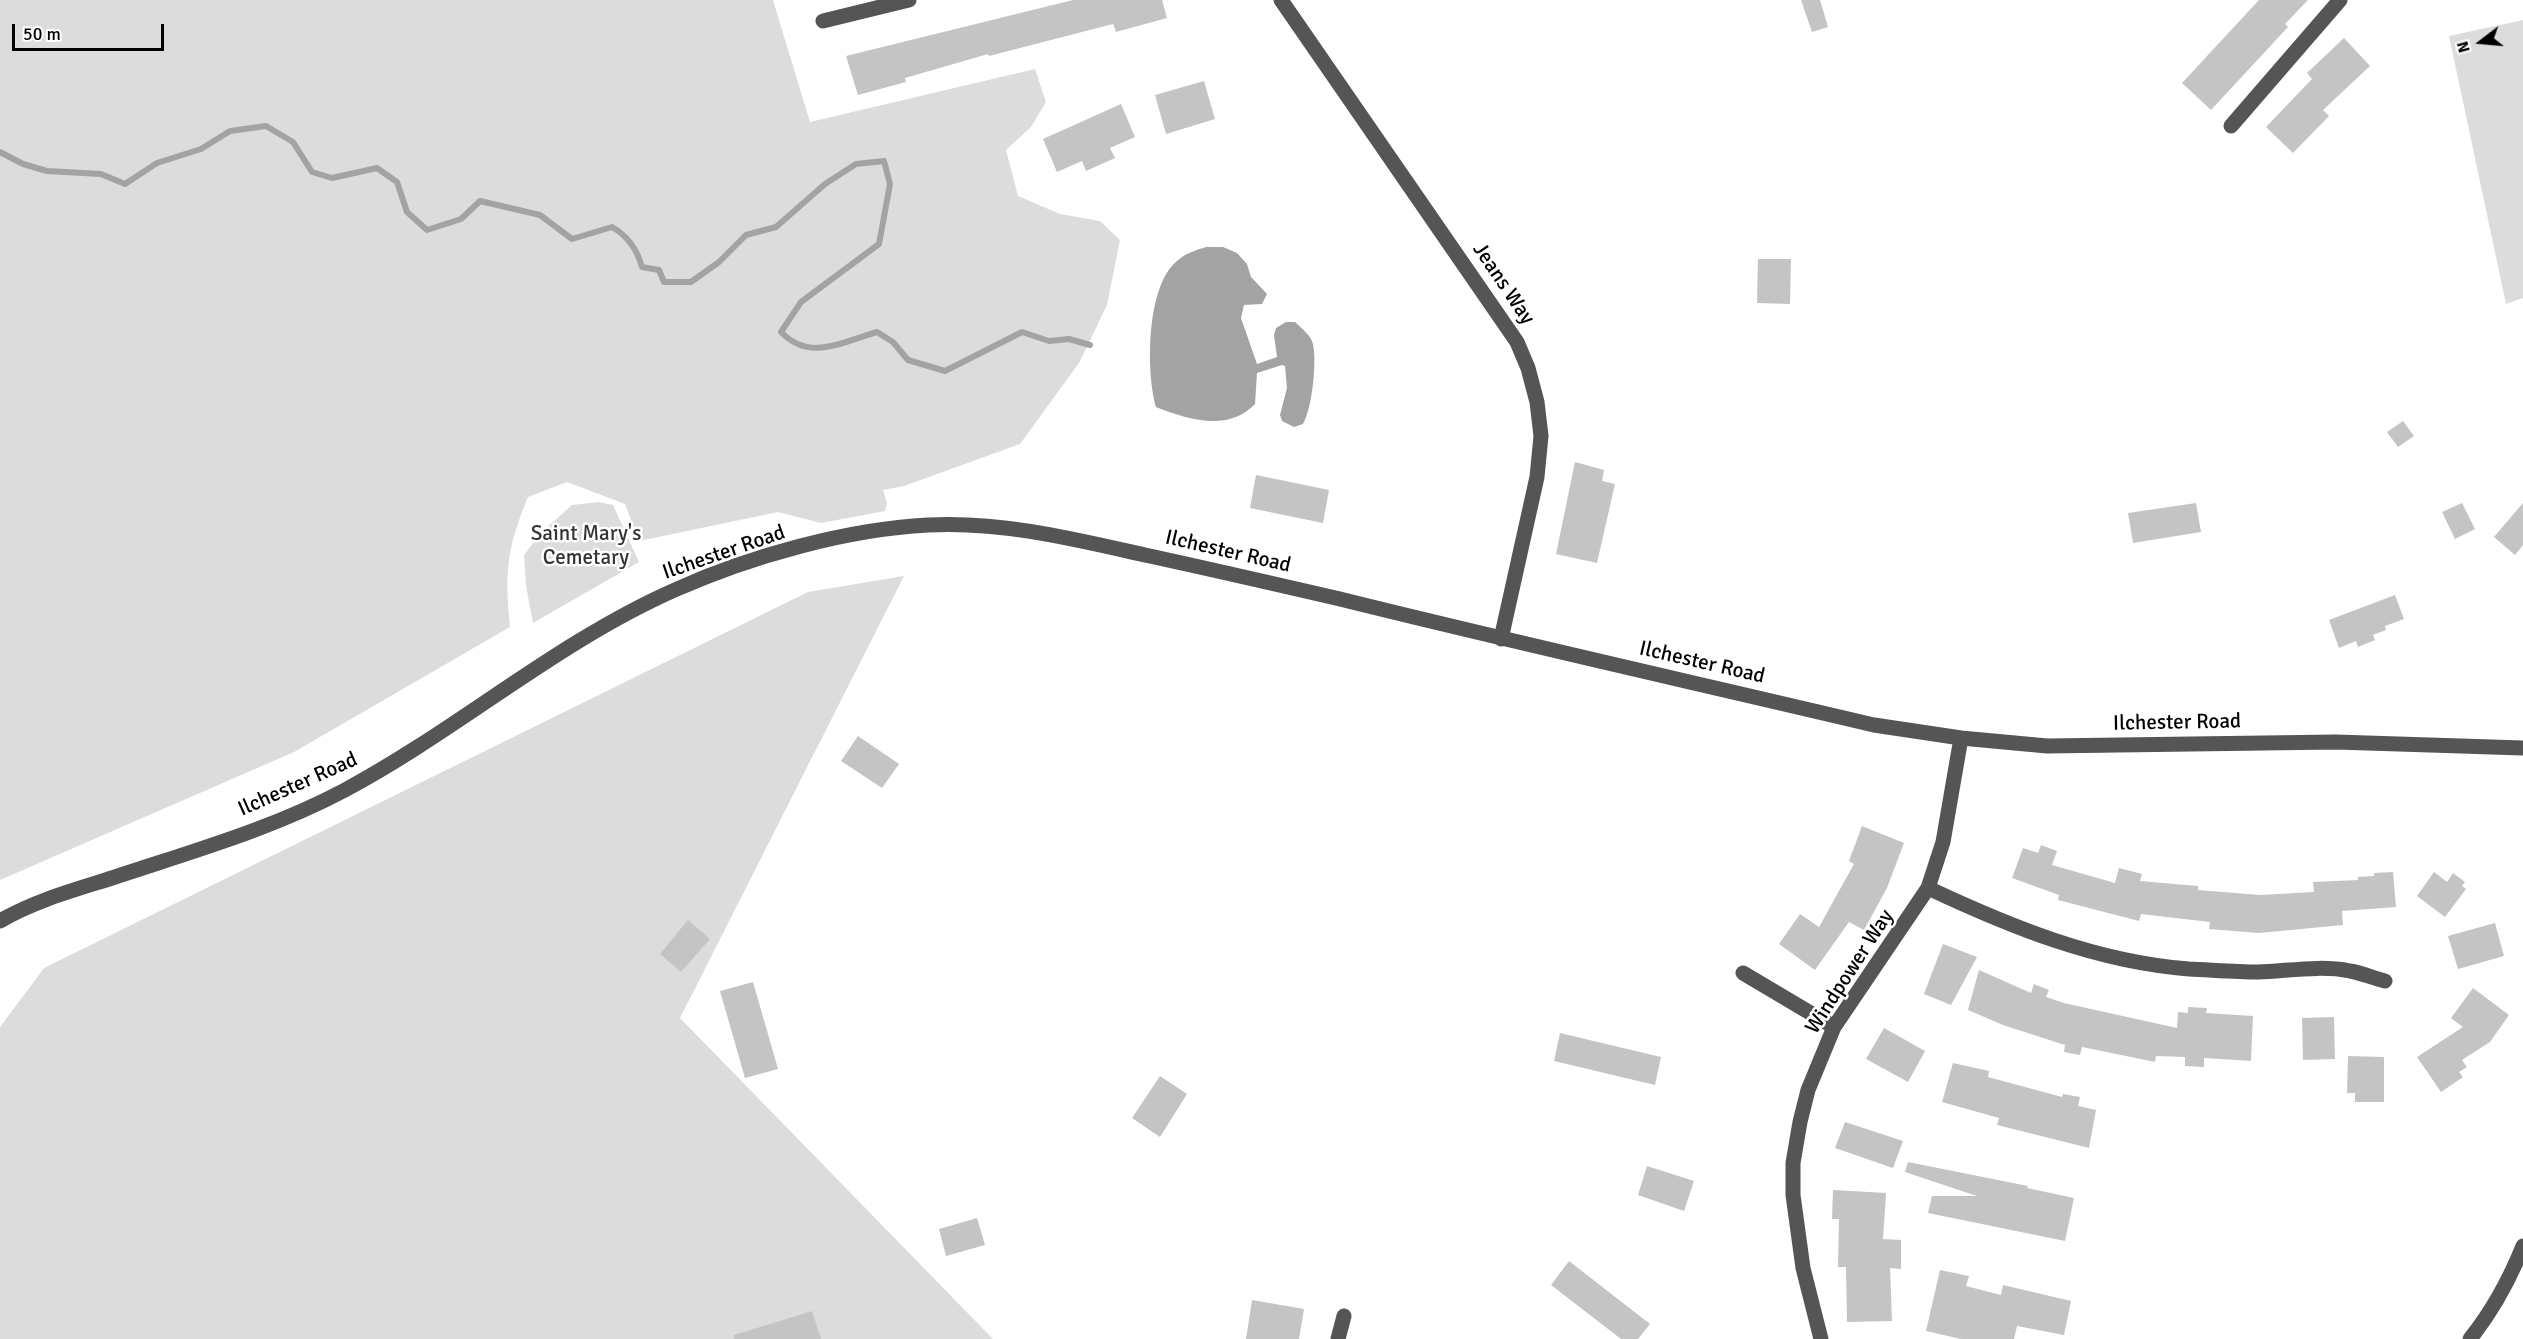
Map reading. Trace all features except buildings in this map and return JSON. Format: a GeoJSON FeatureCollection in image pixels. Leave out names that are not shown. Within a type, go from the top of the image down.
{"type":"FeatureCollection","features":[{"type":"Feature","properties":{"kind":"street"},"geometry":{"type":"LineString","coordinates":[[823,21],[909,0]]}},
{"type":"Feature","properties":{"kind":"street","name":"Jeans Way"},"geometry":{"type":"LineString","coordinates":[[1281,0],[1517,342],[1528,368],[1537,402],[1541,436],[1538,467],[1501,639]]}},
{"type":"Feature","properties":{"kind":"street"},"geometry":{"type":"LineString","coordinates":[[2231,126],[2340,0]]}},
{"type":"Feature","properties":{"kind":"street","name":"Ilchester Road"},"geometry":{"type":"LineString","coordinates":[[0,921],[53,897],[235,837],[343,792],[611,622],[678,588],[743,565],[870,532],[928,525],[994,527],[1063,537],[1253,578],[1501,639],[1874,725],[1961,738],[2047,746],[2336,742],[2523,748]]}},
{"type":"Feature","properties":{"kind":"street","name":"Windpower Way"},"geometry":{"type":"LineString","coordinates":[[1821,1339],[1803,1268],[1796,1228],[1793,1163],[1808,1090],[1834,1027],[1912,916],[1928,888],[1943,842],[1961,738]]}},
{"type":"Feature","properties":{"kind":"street"},"geometry":{"type":"LineString","coordinates":[[1928,888],[2003,923],[2068,945],[2125,960],[2187,969],[2255,972],[2349,970],[2385,981]]}},
{"type":"Feature","properties":{"kind":"street"},"geometry":{"type":"LineString","coordinates":[[1743,973],[1834,1027]]}},
{"type":"Feature","properties":{"kind":"street"},"geometry":{"type":"LineString","coordinates":[[2470,1339],[2495,1305],[2510,1279],[2523,1246]]}},
{"type":"Feature","properties":{"kind":"street"},"geometry":{"type":"LineString","coordinates":[[1338,1339],[1344,1316]]}},
{"type":"Feature","properties":{"kind":"green space"},"geometry":{"type":"Polygon","coordinates":[[[0,0],[773,0],[810,122],[1035,69],[1046,102],[1031,127],[1006,150],[1018,196],[1060,214],[1100,221],[1120,240],[1107,305],[1079,363],[1020,444],[904,486],[883,490],[887,503],[885,511],[821,523],[778,512],[639,541],[625,504],[567,482],[528,497],[515,532],[509,561],[510,627],[294,752],[0,880],[0,0]]]}},
{"type":"Feature","properties":{"kind":"green space"},"geometry":{"type":"Polygon","coordinates":[[[2523,20],[2523,298],[2506,304],[2449,36],[2523,20]]]}},
{"type":"Feature","properties":{"kind":"green space","name":"Saint Mary's Cemetary"},"geometry":{"type":"Polygon","coordinates":[[[599,502],[613,505],[639,562],[533,623],[526,586],[524,555],[542,532],[572,505],[599,502]]]}},
{"type":"Feature","properties":{"kind":"green space"},"geometry":{"type":"Polygon","coordinates":[[[904,576],[680,1018],[993,1339],[0,1339],[0,1027],[44,968],[808,592],[904,576]]]}},
{"type":"Feature","properties":{"kind":"shaded area"},"geometry":{"type":"Polygon","coordinates":[[[1206,247],[1223,247],[1237,253],[1247,264],[1251,277],[1267,294],[1262,304],[1244,305],[1241,318],[1257,364],[1277,357],[1274,335],[1276,328],[1286,322],[1295,322],[1312,341],[1313,385],[1309,408],[1303,424],[1294,427],[1282,421],[1280,415],[1287,388],[1285,366],[1282,365],[1257,373],[1255,404],[1233,418],[1208,421],[1182,416],[1156,407],[1150,352],[1154,309],[1159,289],[1167,273],[1177,261],[1187,254],[1206,247]]]}},
{"type":"Feature","properties":{"kind":"waterway"},"geometry":{"type":"LineString","coordinates":[[0,152],[23,164],[47,171],[101,174],[125,184],[157,163],[201,149],[230,131],[266,126],[293,142],[312,172],[332,178],[377,168],[397,182],[407,212],[427,230],[461,219],[480,201],[540,215],[572,239],[612,227],[631,244],[642,267],[659,270],[664,282],[691,282],[719,262],[746,235],[776,227],[825,184],[856,164],[884,161],[890,184],[879,244],[801,302],[781,332],[792,341],[815,348],[839,344],[877,332],[893,342],[908,360],[945,371],[1022,332],[1049,341],[1069,339],[1090,345]]}}]}
